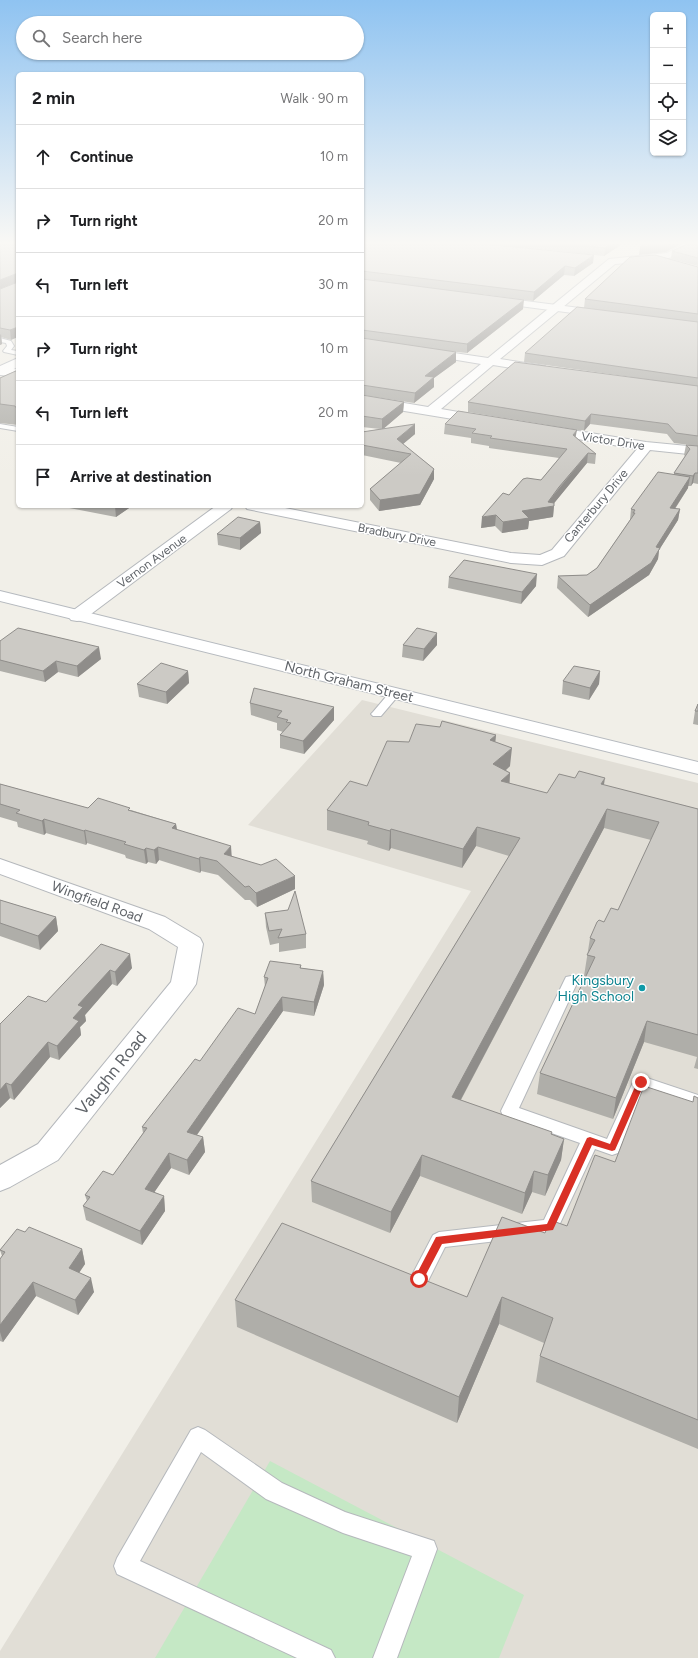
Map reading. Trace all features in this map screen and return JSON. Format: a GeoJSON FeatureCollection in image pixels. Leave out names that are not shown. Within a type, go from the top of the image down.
{"type":"FeatureCollection","features":[{"type":"Feature","properties":{"kind":"street"},"geometry":{"type":"LineString","coordinates":[[431,411],[538,321]]}},
{"type":"Feature","properties":{"kind":"street"},"geometry":{"type":"LineString","coordinates":[[415,351],[553,371]]}},
{"type":"Feature","properties":{"kind":"street"},"geometry":{"type":"LineString","coordinates":[[0,371],[16,363]]}},
{"type":"Feature","properties":{"kind":"street"},"geometry":{"type":"LineString","coordinates":[[0,371],[16,373]]}},
{"type":"Feature","properties":{"kind":"street"},"geometry":{"type":"LineString","coordinates":[[364,400],[492,421]]}},
{"type":"Feature","properties":{"kind":"street","name":"Victor Drive"},"geometry":{"type":"LineString","coordinates":[[531,427],[646,446],[698,451]]}},
{"type":"Feature","properties":{"kind":"street","name":"Canterbury Drive"},"geometry":{"type":"LineString","coordinates":[[542,560],[558,553],[646,446]]}},
{"type":"Feature","properties":{"kind":"street","name":"Vernon Avenue"},"geometry":{"type":"LineString","coordinates":[[77,616],[223,508]]}},
{"type":"Feature","properties":{"kind":"street","name":"Bradbury Drive"},"geometry":{"type":"LineString","coordinates":[[274,508],[307,511],[511,558],[542,560]]}},
{"type":"Feature","properties":{"kind":"street","name":"North Graham Street"},"geometry":{"type":"LineString","coordinates":[[0,596],[698,768]]}},
{"type":"Feature","properties":{"kind":"street","name":"Wingfield Road"},"geometry":{"type":"LineString","coordinates":[[0,866],[157,923],[191,944]]}},
{"type":"Feature","properties":{"kind":"street","name":"Vaughn Road"},"geometry":{"type":"LineString","coordinates":[[0,1179],[48,1152],[183,984],[191,944]]}},
{"type":"Feature","properties":{"kind":"lane"},"geometry":{"type":"LineString","coordinates":[[0,340],[9,342],[11,346],[3,352]]}},
{"type":"Feature","properties":{"kind":"lane"},"geometry":{"type":"LineString","coordinates":[[3,352],[16,353]]}},
{"type":"Feature","properties":{"kind":"lane"},"geometry":{"type":"LineString","coordinates":[[0,426],[16,429]]}},
{"type":"Feature","properties":{"kind":"lane"},"geometry":{"type":"LineString","coordinates":[[377,714],[394,694]]}},
{"type":"Feature","properties":{"kind":"lane"},"geometry":{"type":"LineString","coordinates":[[571,981],[509,1110],[612,1148],[641,1082],[698,1101]]}},
{"type":"Feature","properties":{"kind":"lane"},"geometry":{"type":"LineString","coordinates":[[419,1279],[439,1240],[550,1227],[590,1140]]}},
{"type":"Feature","properties":{"kind":"lane"},"geometry":{"type":"LineString","coordinates":[[324,1658],[125,1566],[198,1437],[274,1491],[344,1522],[426,1550],[385,1658]]}},
{"type":"Feature","properties":{"kind":"shaded area"},"geometry":{"type":"Polygon","coordinates":[[[362,700],[698,783],[698,1658],[0,1658],[0,1651],[471,891],[248,825],[362,700]]]}},
{"type":"Feature","properties":{"kind":"green space"},"geometry":{"type":"Polygon","coordinates":[[[270,1461],[524,1595],[499,1658],[155,1658],[270,1461]]]}},
{"type":"Feature","properties":{"kind":"building"},"geometry":{"type":"Polygon","coordinates":[[[0,321],[16,321],[16,328],[10,330],[0,328],[0,321]]]}},
{"type":"Feature","properties":{"kind":"building"},"geometry":{"type":"Polygon","coordinates":[[[364,321],[496,321],[467,344],[364,330],[364,321]]]}},
{"type":"Feature","properties":{"kind":"building"},"geometry":{"type":"Polygon","coordinates":[[[561,321],[698,322],[698,378],[525,353],[561,321]]]}},
{"type":"Feature","properties":{"kind":"building"},"geometry":{"type":"Polygon","coordinates":[[[364,338],[456,352],[425,376],[434,377],[415,393],[364,385],[364,338]]]}},
{"type":"Feature","properties":{"kind":"building"},"geometry":{"type":"Polygon","coordinates":[[[515,362],[698,386],[698,436],[676,433],[668,424],[591,414],[585,421],[468,402],[515,362]]]}},
{"type":"Feature","properties":{"kind":"building"},"geometry":{"type":"Polygon","coordinates":[[[16,371],[16,407],[0,404],[0,378],[16,371]]]}},
{"type":"Feature","properties":{"kind":"building"},"geometry":{"type":"Polygon","coordinates":[[[364,395],[404,402],[382,419],[364,416],[364,395]]]}},
{"type":"Feature","properties":{"kind":"building"},"geometry":{"type":"Polygon","coordinates":[[[458,411],[577,430],[573,435],[596,454],[588,453],[559,487],[548,502],[554,503],[554,506],[522,511],[529,518],[503,522],[496,515],[482,517],[503,493],[509,495],[523,479],[527,478],[541,480],[567,449],[490,438],[492,436],[472,433],[476,429],[445,424],[458,411]]]}},
{"type":"Feature","properties":{"kind":"building"},"geometry":{"type":"Polygon","coordinates":[[[415,424],[397,439],[434,469],[420,494],[380,500],[370,489],[411,454],[364,445],[364,432],[415,424]]]}},
{"type":"Feature","properties":{"kind":"building"},"geometry":{"type":"Polygon","coordinates":[[[686,445],[698,446],[698,473],[695,473],[693,476],[674,473],[690,449],[686,445]]]}},
{"type":"Feature","properties":{"kind":"building"},"geometry":{"type":"Polygon","coordinates":[[[658,472],[690,477],[670,508],[680,509],[656,547],[660,548],[651,563],[590,605],[558,576],[587,575],[597,568],[635,513],[633,513],[635,510],[631,509],[658,472]]]}},
{"type":"Feature","properties":{"kind":"building"},"geometry":{"type":"Polygon","coordinates":[[[238,517],[260,522],[240,538],[217,534],[238,517]]]}},
{"type":"Feature","properties":{"kind":"building"},"geometry":{"type":"Polygon","coordinates":[[[464,560],[537,574],[522,592],[449,577],[464,560]]]}},
{"type":"Feature","properties":{"kind":"building"},"geometry":{"type":"Polygon","coordinates":[[[18,628],[99,647],[77,666],[56,661],[43,671],[0,660],[0,641],[18,628]]]}},
{"type":"Feature","properties":{"kind":"building"},"geometry":{"type":"Polygon","coordinates":[[[417,628],[437,633],[424,649],[403,645],[417,628]]]}},
{"type":"Feature","properties":{"kind":"building"},"geometry":{"type":"Polygon","coordinates":[[[161,663],[188,671],[166,692],[137,684],[161,663]]]}},
{"type":"Feature","properties":{"kind":"building"},"geometry":{"type":"Polygon","coordinates":[[[574,666],[600,671],[590,688],[563,681],[574,666]]]}},
{"type":"Feature","properties":{"kind":"building"},"geometry":{"type":"Polygon","coordinates":[[[254,688],[334,707],[303,741],[280,735],[291,723],[286,722],[288,720],[277,717],[282,711],[250,703],[254,688]]]}},
{"type":"Feature","properties":{"kind":"building"},"geometry":{"type":"Polygon","coordinates":[[[698,704],[698,711],[695,711],[698,704]]]}},
{"type":"Feature","properties":{"kind":"building","name":"Kingsbury High School"},"geometry":{"type":"Polygon","coordinates":[[[442,721],[496,735],[490,740],[512,748],[493,764],[510,773],[501,781],[547,793],[559,774],[575,778],[579,771],[605,778],[601,784],[698,809],[698,1035],[647,1021],[616,1098],[540,1073],[595,957],[587,955],[595,940],[590,938],[597,922],[599,920],[604,922],[611,908],[618,910],[659,822],[607,809],[452,1097],[552,1132],[551,1134],[564,1139],[548,1175],[534,1171],[525,1193],[422,1155],[391,1212],[311,1181],[520,838],[477,827],[463,849],[391,829],[390,831],[368,825],[369,822],[327,810],[350,781],[367,786],[387,741],[409,742],[416,724],[440,727],[442,721]]]}},
{"type":"Feature","properties":{"kind":"building"},"geometry":{"type":"Polygon","coordinates":[[[0,784],[88,808],[98,798],[130,808],[128,810],[176,824],[172,828],[231,846],[224,854],[261,865],[276,859],[295,876],[256,893],[249,886],[245,887],[217,861],[200,857],[199,859],[158,847],[154,850],[146,848],[144,850],[124,844],[126,842],[85,830],[84,831],[44,819],[42,821],[16,813],[20,810],[0,804],[0,784]]]}},
{"type":"Feature","properties":{"kind":"building"},"geometry":{"type":"Polygon","coordinates":[[[295,891],[306,934],[278,938],[282,929],[269,931],[265,913],[288,910],[295,891]]]}},
{"type":"Feature","properties":{"kind":"building"},"geometry":{"type":"Polygon","coordinates":[[[0,900],[56,917],[38,936],[0,923],[0,900]]]}},
{"type":"Feature","properties":{"kind":"building"},"geometry":{"type":"Polygon","coordinates":[[[101,944],[130,954],[115,972],[110,970],[78,1005],[83,1007],[73,1018],[79,1021],[57,1046],[48,1042],[11,1085],[6,1083],[0,1090],[0,1024],[28,996],[46,1002],[101,944]]]}},
{"type":"Feature","properties":{"kind":"building"},"geometry":{"type":"Polygon","coordinates":[[[270,961],[301,965],[300,968],[323,971],[314,1002],[282,997],[187,1132],[203,1137],[187,1160],[169,1153],[145,1189],[164,1196],[140,1231],[83,1206],[90,1197],[85,1195],[103,1171],[113,1175],[147,1128],[142,1127],[195,1059],[200,1061],[238,1008],[255,1014],[268,978],[264,977],[270,961]]]}},
{"type":"Feature","properties":{"kind":"building"},"geometry":{"type":"Polygon","coordinates":[[[644,1086],[693,1102],[694,1096],[698,1098],[698,1420],[540,1356],[553,1318],[502,1297],[459,1397],[235,1300],[282,1223],[467,1297],[502,1217],[545,1233],[550,1220],[567,1226],[595,1155],[615,1162],[644,1086]]]}},
{"type":"Feature","properties":{"kind":"building"},"geometry":{"type":"Polygon","coordinates":[[[29,1227],[82,1249],[69,1268],[91,1278],[75,1300],[33,1282],[0,1325],[0,1259],[5,1252],[0,1250],[17,1229],[25,1232],[29,1227]]]}},
{"type":"Feature","properties":{"kind":"place","name":"Kingsbury High School"},"geometry":{"type":"Point","coordinates":[642,988]}},
{"type":"Feature","properties":{"kind":"route"},"geometry":{"type":"LineString","coordinates":[[419,1279],[439,1240],[550,1227],[590,1140],[612,1148],[641,1082]]}}]}
